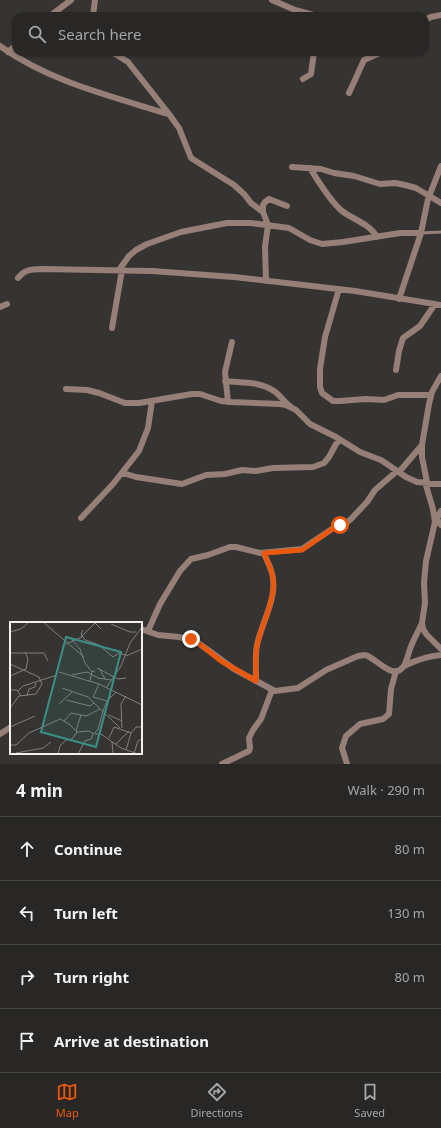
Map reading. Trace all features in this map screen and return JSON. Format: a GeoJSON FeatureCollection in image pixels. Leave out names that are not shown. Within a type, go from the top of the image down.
{"type":"FeatureCollection","features":[{"type":"Feature","properties":{"kind":"street"},"geometry":{"type":"LineString","coordinates":[[56,12],[71,0]]}},
{"type":"Feature","properties":{"kind":"street"},"geometry":{"type":"LineString","coordinates":[[94,12],[95,0]]}},
{"type":"Feature","properties":{"kind":"street"},"geometry":{"type":"LineString","coordinates":[[272,0],[302,12]]}},
{"type":"Feature","properties":{"kind":"street"},"geometry":{"type":"LineString","coordinates":[[429,18],[441,15]]}},
{"type":"Feature","properties":{"kind":"street"},"geometry":{"type":"LineString","coordinates":[[0,46],[12,55]]}},
{"type":"Feature","properties":{"kind":"street"},"geometry":{"type":"LineString","coordinates":[[8,52],[12,48]]}},
{"type":"Feature","properties":{"kind":"street"},"geometry":{"type":"LineString","coordinates":[[14,56],[59,78],[100,93],[169,114]]}},
{"type":"Feature","properties":{"kind":"street"},"geometry":{"type":"LineString","coordinates":[[118,56],[128,62],[169,114],[182,134],[191,158],[234,185],[251,203],[263,212],[268,225],[265,247],[266,281]]}},
{"type":"Feature","properties":{"kind":"street"},"geometry":{"type":"LineString","coordinates":[[303,79],[311,74],[313,56]]}},
{"type":"Feature","properties":{"kind":"street"},"geometry":{"type":"LineString","coordinates":[[348,93],[364,60],[373,56]]}},
{"type":"Feature","properties":{"kind":"street"},"geometry":{"type":"LineString","coordinates":[[399,299],[421,233],[429,196],[441,166]]}},
{"type":"Feature","properties":{"kind":"street"},"geometry":{"type":"LineString","coordinates":[[292,167],[310,168],[354,176],[380,184],[395,183],[405,185],[416,188],[441,203]]}},
{"type":"Feature","properties":{"kind":"street"},"geometry":{"type":"LineString","coordinates":[[310,168],[329,195],[342,210],[371,228],[377,237]]}},
{"type":"Feature","properties":{"kind":"street"},"geometry":{"type":"LineString","coordinates":[[263,212],[265,202],[269,199],[287,206]]}},
{"type":"Feature","properties":{"kind":"street"},"geometry":{"type":"LineString","coordinates":[[112,328],[121,270],[129,256],[136,250],[181,232],[227,223],[252,223],[289,228],[310,240],[322,244],[400,233],[421,233]]}},
{"type":"Feature","properties":{"kind":"street"},"geometry":{"type":"LineString","coordinates":[[18,278],[22,272],[34,270],[121,270],[200,274],[339,289],[438,304]]}},
{"type":"Feature","properties":{"kind":"street"},"geometry":{"type":"LineString","coordinates":[[339,289],[325,337],[320,369],[320,387],[322,393],[334,401],[366,399],[384,400],[398,395],[431,395]]}},
{"type":"Feature","properties":{"kind":"street"},"geometry":{"type":"LineString","coordinates":[[0,307],[7,304]]}},
{"type":"Feature","properties":{"kind":"street"},"geometry":{"type":"LineString","coordinates":[[396,370],[401,342],[408,334],[420,326],[438,304]]}},
{"type":"Feature","properties":{"kind":"street"},"geometry":{"type":"LineString","coordinates":[[228,402],[225,372],[232,342]]}},
{"type":"Feature","properties":{"kind":"street"},"geometry":{"type":"LineString","coordinates":[[441,376],[431,395],[422,445],[422,457],[426,482],[435,520],[441,525]]}},
{"type":"Feature","properties":{"kind":"street"},"geometry":{"type":"LineString","coordinates":[[225,381],[255,383],[264,386],[274,392],[310,424],[360,452],[382,460],[406,477],[417,482],[441,484]]}},
{"type":"Feature","properties":{"kind":"street"},"geometry":{"type":"LineString","coordinates":[[66,389],[87,390],[125,403],[152,401],[196,394],[228,402],[280,404],[291,408]]}},
{"type":"Feature","properties":{"kind":"street"},"geometry":{"type":"LineString","coordinates":[[81,518],[123,473],[139,451],[148,428],[152,401]]}},
{"type":"Feature","properties":{"kind":"street"},"geometry":{"type":"LineString","coordinates":[[123,473],[136,477],[182,484],[206,476],[225,474],[240,470],[256,471],[273,468],[313,467],[324,462],[329,457],[340,440]]}},
{"type":"Feature","properties":{"kind":"street"},"geometry":{"type":"LineString","coordinates":[[148,631],[160,604],[183,568],[191,559],[230,547],[264,553],[302,550],[335,527],[345,524],[362,508],[378,487],[398,471],[422,445]]}},
{"type":"Feature","properties":{"kind":"street"},"geometry":{"type":"LineString","coordinates":[[404,666],[410,648],[422,623],[425,603],[424,583],[426,561],[435,520],[441,511]]}},
{"type":"Feature","properties":{"kind":"street"},"geometry":{"type":"LineString","coordinates":[[256,681],[257,645],[273,591],[272,571],[264,553]]}},
{"type":"Feature","properties":{"kind":"street"},"geometry":{"type":"LineString","coordinates":[[422,623],[423,629],[427,635],[441,649]]}},
{"type":"Feature","properties":{"kind":"street"},"geometry":{"type":"LineString","coordinates":[[142,629],[158,634],[191,639],[221,661],[272,690],[282,691],[298,688],[326,670],[358,656],[365,656],[386,669],[396,671],[420,659],[441,655]]}},
{"type":"Feature","properties":{"kind":"street"},"geometry":{"type":"LineString","coordinates":[[347,764],[342,748],[346,736],[360,724],[386,718],[389,714],[391,689],[396,671]]}},
{"type":"Feature","properties":{"kind":"street"},"geometry":{"type":"LineString","coordinates":[[222,764],[249,751],[249,738],[261,719],[272,690]]}},
{"type":"Feature","properties":{"kind":"street"},"geometry":{"type":"LineString","coordinates":[[0,734],[10,728]]}},
{"type":"Feature","properties":{"kind":"lane"},"geometry":{"type":"LineString","coordinates":[[421,233],[441,232]]}},
{"type":"Feature","properties":{"kind":"route"},"geometry":{"type":"LineString","coordinates":[[191,639],[207,649],[221,661],[256,681],[257,645],[273,591],[272,571],[264,553],[267,554],[280,551],[302,550],[313,540],[340,525]]}}]}
